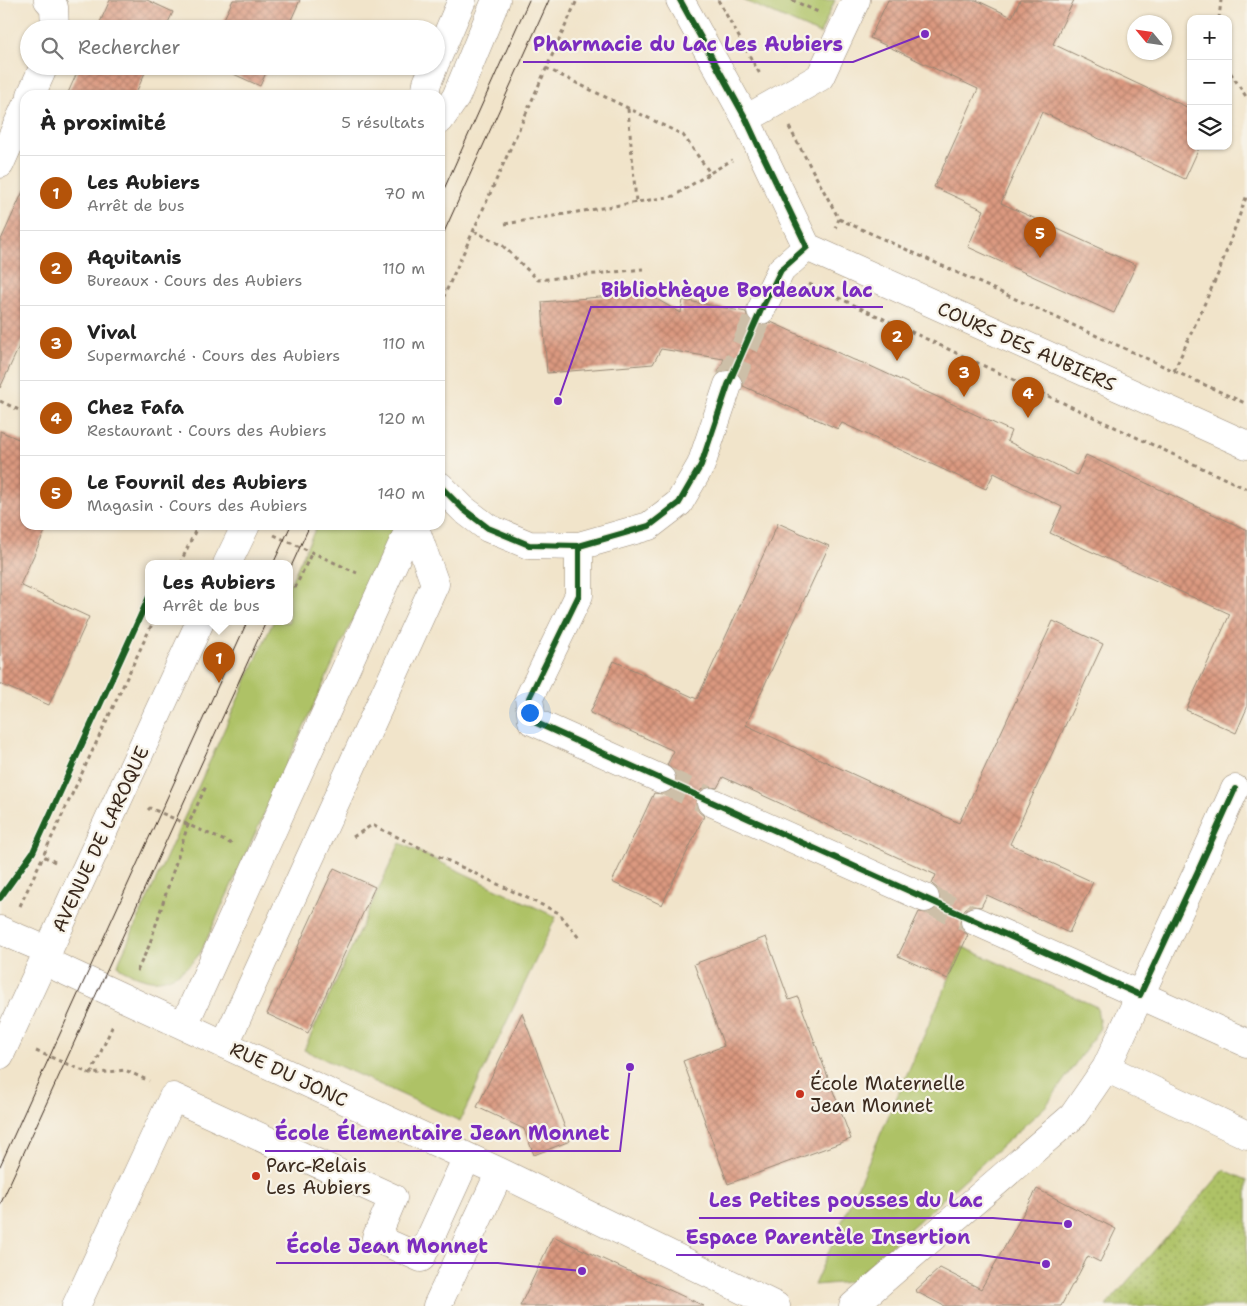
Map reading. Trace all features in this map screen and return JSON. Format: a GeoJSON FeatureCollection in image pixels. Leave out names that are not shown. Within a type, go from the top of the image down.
{"type":"FeatureCollection","features":[{"type":"Feature","properties":{"kind":"street"},"geometry":{"type":"LineString","coordinates":[[48,0],[54,7],[55,20]]}},
{"type":"Feature","properties":{"kind":"street"},"geometry":{"type":"LineString","coordinates":[[445,40],[462,0]]}},
{"type":"Feature","properties":{"kind":"street"},"geometry":{"type":"LineString","coordinates":[[445,113],[456,97],[496,0]]}},
{"type":"Feature","properties":{"kind":"street"},"geometry":{"type":"LineString","coordinates":[[680,0],[746,119],[758,146],[815,250],[780,270],[761,310]]}},
{"type":"Feature","properties":{"kind":"street"},"geometry":{"type":"LineString","coordinates":[[746,119],[820,77],[856,0]]}},
{"type":"Feature","properties":{"kind":"street"},"geometry":{"type":"LineString","coordinates":[[33,90],[40,75]]}},
{"type":"Feature","properties":{"kind":"street"},"geometry":{"type":"LineString","coordinates":[[426,90],[430,75]]}},
{"type":"Feature","properties":{"kind":"street"},"geometry":{"type":"LineString","coordinates":[[0,164],[20,119]]}},
{"type":"Feature","properties":{"kind":"street","name":"COURS DES AUBIERS"},"geometry":{"type":"LineString","coordinates":[[815,250],[1247,445]]}},
{"type":"Feature","properties":{"kind":"street"},"geometry":{"type":"LineString","coordinates":[[445,491],[463,509],[488,528],[529,545],[579,546],[649,526],[679,503],[700,465],[728,385]]}},
{"type":"Feature","properties":{"kind":"street"},"geometry":{"type":"LineString","coordinates":[[230,560],[255,530]]}},
{"type":"Feature","properties":{"kind":"street"},"geometry":{"type":"LineString","coordinates":[[184,1025],[411,530]]}},
{"type":"Feature","properties":{"kind":"street"},"geometry":{"type":"LineString","coordinates":[[225,1044],[435,584],[415,530]]}},
{"type":"Feature","properties":{"kind":"street"},"geometry":{"type":"LineString","coordinates":[[579,546],[579,595],[528,698],[532,721],[661,779]]}},
{"type":"Feature","properties":{"kind":"street","name":"AVENUE DE LAROQUE"},"geometry":{"type":"LineString","coordinates":[[4,1047],[199,625]]}},
{"type":"Feature","properties":{"kind":"street"},"geometry":{"type":"LineString","coordinates":[[853,1306],[1073,1116],[1106,1068],[1198,873],[1234,789]]}},
{"type":"Feature","properties":{"kind":"street"},"geometry":{"type":"LineString","coordinates":[[711,802],[925,898]]}},
{"type":"Feature","properties":{"kind":"street"},"geometry":{"type":"LineString","coordinates":[[975,921],[1247,1043]]}},
{"type":"Feature","properties":{"kind":"street","name":"RUE DU JONC"},"geometry":{"type":"LineString","coordinates":[[4,932],[125,998],[500,1172],[776,1306]]}},
{"type":"Feature","properties":{"kind":"street"},"geometry":{"type":"LineString","coordinates":[[1106,1068],[1247,1134]]}},
{"type":"Feature","properties":{"kind":"street"},"geometry":{"type":"LineString","coordinates":[[76,1306],[172,1097],[393,1198],[376,1238],[421,1258],[467,1157]]}},
{"type":"Feature","properties":{"kind":"street"},"geometry":{"type":"LineString","coordinates":[[437,1306],[500,1172]]}},
{"type":"Feature","properties":{"kind":"path"},"geometry":{"type":"LineString","coordinates":[[445,294],[577,0]]}},
{"type":"Feature","properties":{"kind":"path"},"geometry":{"type":"LineString","coordinates":[[1219,15],[1221,0]]}},
{"type":"Feature","properties":{"kind":"path"},"geometry":{"type":"LineString","coordinates":[[546,68],[683,135],[710,173]]}},
{"type":"Feature","properties":{"kind":"path"},"geometry":{"type":"LineString","coordinates":[[1232,75],[1247,98]]}},
{"type":"Feature","properties":{"kind":"path"},"geometry":{"type":"LineString","coordinates":[[628,108],[636,202]]}},
{"type":"Feature","properties":{"kind":"path"},"geometry":{"type":"LineString","coordinates":[[505,224],[674,196],[758,146]]}},
{"type":"Feature","properties":{"kind":"path"},"geometry":{"type":"LineString","coordinates":[[1174,371],[1218,274],[1247,195]]}},
{"type":"Feature","properties":{"kind":"path"},"geometry":{"type":"LineString","coordinates":[[839,219],[1247,404]]}},
{"type":"Feature","properties":{"kind":"path"},"geometry":{"type":"LineString","coordinates":[[474,231],[503,246],[538,280],[643,269]]}},
{"type":"Feature","properties":{"kind":"path"},"geometry":{"type":"LineString","coordinates":[[815,250],[808,284],[1247,489]]}},
{"type":"Feature","properties":{"kind":"path"},"geometry":{"type":"LineString","coordinates":[[0,401],[20,411]]}},
{"type":"Feature","properties":{"kind":"path"},"geometry":{"type":"LineString","coordinates":[[182,560],[196,530]]}},
{"type":"Feature","properties":{"kind":"path"},"geometry":{"type":"LineString","coordinates":[[262,530],[384,585]]}},
{"type":"Feature","properties":{"kind":"path"},"geometry":{"type":"LineString","coordinates":[[295,588],[312,552]]}},
{"type":"Feature","properties":{"kind":"path"},"geometry":{"type":"LineString","coordinates":[[91,1074],[149,946],[188,825],[207,784]]}},
{"type":"Feature","properties":{"kind":"path"},"geometry":{"type":"LineString","coordinates":[[351,839],[372,825],[559,913],[579,938]]}},
{"type":"Feature","properties":{"kind":"path"},"geometry":{"type":"LineString","coordinates":[[4,932],[43,856]]}},
{"type":"Feature","properties":{"kind":"path"},"geometry":{"type":"LineString","coordinates":[[4,1047],[91,1074],[125,1070],[160,1086],[172,1097]]}},
{"type":"Feature","properties":{"kind":"green space"},"geometry":{"type":"Polygon","coordinates":[[[743,0],[835,0],[820,34],[743,0]]]}},
{"type":"Feature","properties":{"kind":"green space"},"geometry":{"type":"Polygon","coordinates":[[[315,530],[394,530],[201,952],[184,969],[162,980],[136,976],[120,968],[118,965],[120,959],[272,625],[293,625],[293,577],[315,530]]]}},
{"type":"Feature","properties":{"kind":"green space"},"geometry":{"type":"Polygon","coordinates":[[[400,843],[556,917],[460,1121],[304,1050],[400,843]]]}},
{"type":"Feature","properties":{"kind":"green space"},"geometry":{"type":"Polygon","coordinates":[[[963,947],[1097,1007],[1100,1028],[1046,1106],[851,1282],[814,1285],[963,947]]]}},
{"type":"Feature","properties":{"kind":"green space"},"geometry":{"type":"Polygon","coordinates":[[[1224,1170],[1247,1180],[1247,1306],[1106,1306],[1224,1170]]]}},
{"type":"Feature","properties":{"kind":"building"},"geometry":{"type":"Polygon","coordinates":[[[110,0],[147,0],[173,12],[169,20],[101,20],[110,0]]]}},
{"type":"Feature","properties":{"kind":"building"},"geometry":{"type":"Polygon","coordinates":[[[233,0],[300,0],[291,20],[223,20],[233,0]]]}},
{"type":"Feature","properties":{"kind":"building"},"geometry":{"type":"Polygon","coordinates":[[[888,0],[976,0],[1012,17],[1020,0],[1074,0],[1053,44],[1187,107],[1187,150],[1198,150],[1185,179],[1042,112],[1001,203],[1136,265],[1114,313],[968,247],[984,210],[934,187],[978,89],[870,38],[888,0]]]}},
{"type":"Feature","properties":{"kind":"building"},"geometry":{"type":"Polygon","coordinates":[[[76,75],[144,75],[137,90],[69,90],[76,75]]]}},
{"type":"Feature","properties":{"kind":"building"},"geometry":{"type":"Polygon","coordinates":[[[236,75],[265,75],[260,86],[236,75]]]}},
{"type":"Feature","properties":{"kind":"building"},"geometry":{"type":"Polygon","coordinates":[[[20,198],[20,345],[0,388],[0,242],[20,198]]]}},
{"type":"Feature","properties":{"kind":"building"},"geometry":{"type":"Polygon","coordinates":[[[646,293],[681,313],[683,300],[746,312],[748,319],[754,324],[762,326],[771,322],[1011,431],[1007,441],[1077,475],[1086,455],[1247,530],[1247,708],[1236,733],[1186,710],[1230,614],[1050,533],[1062,507],[994,473],[986,489],[842,423],[838,429],[743,386],[740,375],[733,370],[725,370],[718,373],[724,359],[661,349],[653,364],[547,373],[542,302],[646,293]]]}},
{"type":"Feature","properties":{"kind":"building"},"geometry":{"type":"Polygon","coordinates":[[[0,431],[20,440],[20,530],[46,530],[20,585],[89,617],[49,705],[0,684],[0,431]]]}},
{"type":"Feature","properties":{"kind":"building"},"geometry":{"type":"Polygon","coordinates":[[[778,523],[829,546],[746,725],[959,823],[1053,621],[1103,644],[1010,844],[1093,882],[1069,933],[987,895],[981,907],[973,906],[966,908],[961,914],[960,923],[962,930],[968,935],[948,979],[898,956],[919,912],[927,913],[934,911],[939,905],[940,896],[938,889],[932,884],[936,875],[723,777],[717,788],[709,787],[702,789],[697,795],[696,804],[698,811],[704,816],[662,905],[612,882],[654,793],[663,794],[670,792],[675,786],[676,777],[673,770],[667,765],[674,751],[590,713],[614,661],[697,699],[778,523]]]}},
{"type":"Feature","properties":{"kind":"building"},"geometry":{"type":"Polygon","coordinates":[[[334,868],[375,887],[308,1033],[267,1014],[334,868]]]}},
{"type":"Feature","properties":{"kind":"building"},"geometry":{"type":"Polygon","coordinates":[[[766,937],[789,1000],[798,997],[851,1139],[728,1184],[683,1061],[724,1046],[694,964],[766,937]]]}},
{"type":"Feature","properties":{"kind":"building"},"geometry":{"type":"Polygon","coordinates":[[[522,1013],[570,1141],[534,1155],[524,1129],[477,1107],[522,1013]]]}},
{"type":"Feature","properties":{"kind":"building"},"geometry":{"type":"Polygon","coordinates":[[[1037,1189],[1116,1229],[1100,1262],[1088,1256],[1061,1306],[944,1306],[915,1291],[940,1268],[981,1289],[1037,1189]]]}},
{"type":"Feature","properties":{"kind":"building"},"geometry":{"type":"Polygon","coordinates":[[[553,1236],[704,1306],[520,1306],[553,1236]]]}},
{"type":"Feature","properties":{"kind":"tunnel"},"geometry":{"type":"LineString","coordinates":[[728,385],[761,310]]}},
{"type":"Feature","properties":{"kind":"tunnel"},"geometry":{"type":"LineString","coordinates":[[661,779],[711,802]]}},
{"type":"Feature","properties":{"kind":"tunnel"},"geometry":{"type":"LineString","coordinates":[[925,898],[975,921]]}},
{"type":"Feature","properties":{"kind":"tram line"},"geometry":{"type":"LineString","coordinates":[[445,187],[529,0]]}},
{"type":"Feature","properties":{"kind":"tram line"},"geometry":{"type":"LineString","coordinates":[[445,230],[549,0]]}},
{"type":"Feature","properties":{"kind":"tram line"},"geometry":{"type":"LineString","coordinates":[[275,560],[289,530]]}},
{"type":"Feature","properties":{"kind":"tram line"},"geometry":{"type":"LineString","coordinates":[[293,562],[308,530]]}},
{"type":"Feature","properties":{"kind":"tram line"},"geometry":{"type":"LineString","coordinates":[[0,1166],[246,625]]}},
{"type":"Feature","properties":{"kind":"tram line"},"geometry":{"type":"LineString","coordinates":[[0,1205],[265,625]]}},
{"type":"Feature","properties":{"kind":"cycle path"},"geometry":{"type":"LineString","coordinates":[[445,491],[463,509],[488,528],[529,545],[579,546],[649,526],[679,503],[701,465],[728,385],[761,310],[781,270],[807,247],[746,119],[680,0]]}},
{"type":"Feature","properties":{"kind":"cycle path"},"geometry":{"type":"LineString","coordinates":[[579,546],[579,595],[529,698],[532,721],[1140,995],[1235,789]]}},
{"type":"Feature","properties":{"kind":"cycle path"},"geometry":{"type":"LineString","coordinates":[[0,898],[33,852],[145,606]]}},
{"type":"Feature","properties":{"kind":"place","name":"Pharmacie du Lac Les Aubiers"},"geometry":{"type":"Point","coordinates":[925,34]}},
{"type":"Feature","properties":{"kind":"place","name":"Le Fournil des Aubiers"},"geometry":{"type":"Point","coordinates":[1040,258]}},
{"type":"Feature","properties":{"kind":"place","name":"Aquitanis"},"geometry":{"type":"Point","coordinates":[897,361]}},
{"type":"Feature","properties":{"kind":"place","name":"Vival"},"geometry":{"type":"Point","coordinates":[964,397]}},
{"type":"Feature","properties":{"kind":"place","name":"Bibliothèque Bordeaux lac"},"geometry":{"type":"Point","coordinates":[558,401]}},
{"type":"Feature","properties":{"kind":"place","name":"Chez Fafa"},"geometry":{"type":"Point","coordinates":[1028,418]}},
{"type":"Feature","properties":{"kind":"place","name":"Les Aubiers"},"geometry":{"type":"Point","coordinates":[219,683]}},
{"type":"Feature","properties":{"kind":"place","name":"École Élementaire Jean Monnet"},"geometry":{"type":"Point","coordinates":[630,1067]}},
{"type":"Feature","properties":{"kind":"place","name":"École Maternelle Jean Monnet"},"geometry":{"type":"Point","coordinates":[800,1094]}},
{"type":"Feature","properties":{"kind":"place","name":"Parc-Relais Les Aubiers"},"geometry":{"type":"Point","coordinates":[256,1176]}},
{"type":"Feature","properties":{"kind":"place","name":"Les Petites pousses du Lac"},"geometry":{"type":"Point","coordinates":[1068,1224]}},
{"type":"Feature","properties":{"kind":"place","name":"Espace Parentèle Insertion"},"geometry":{"type":"Point","coordinates":[1046,1264]}},
{"type":"Feature","properties":{"kind":"place","name":"École Jean Monnet"},"geometry":{"type":"Point","coordinates":[582,1271]}}]}
